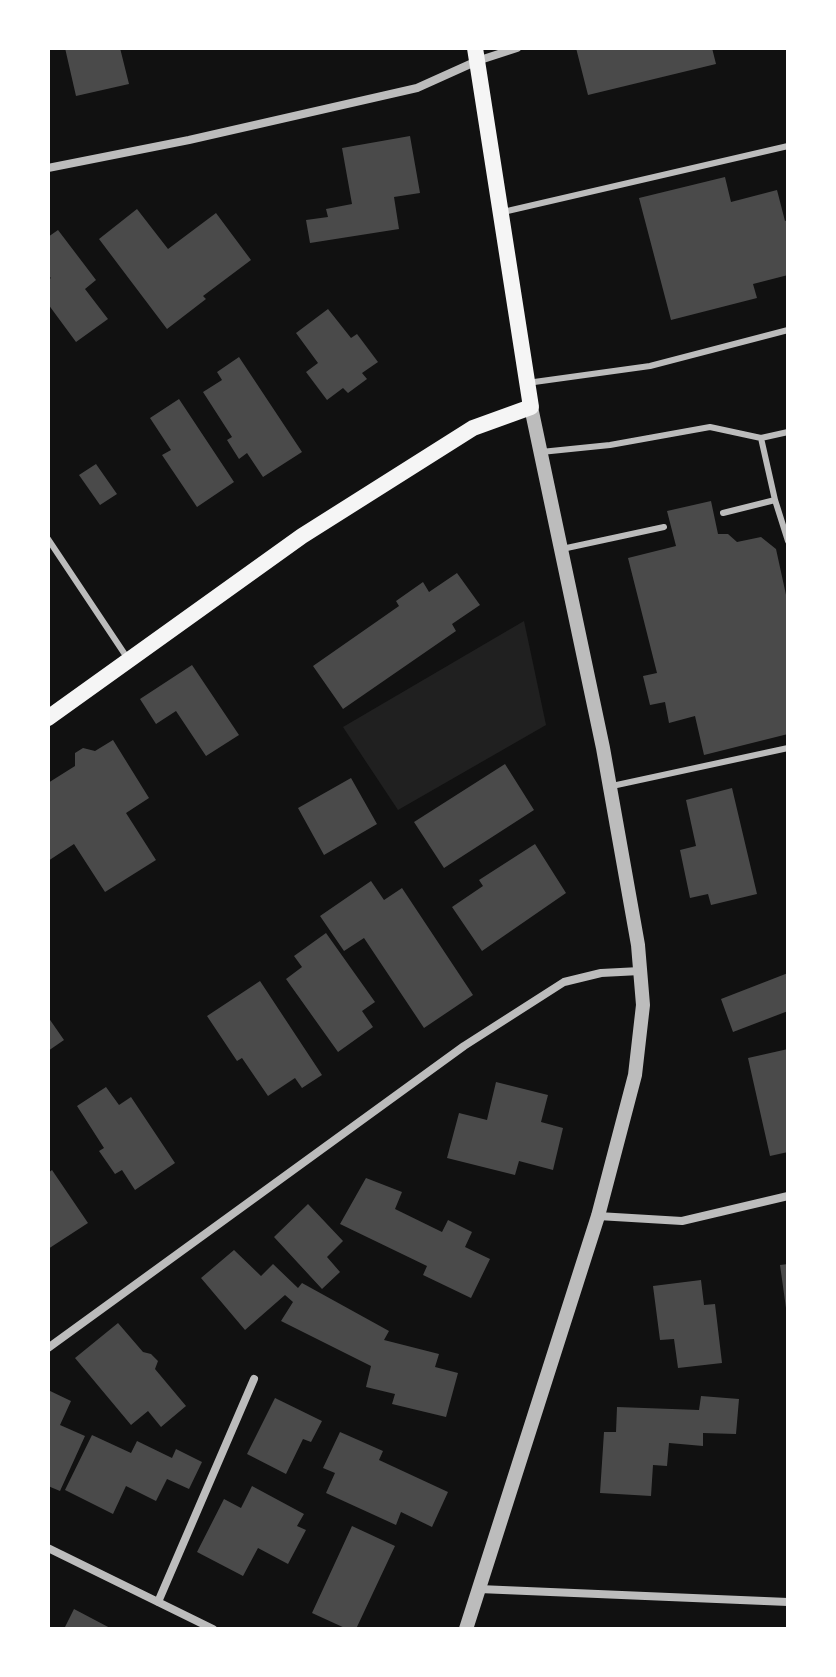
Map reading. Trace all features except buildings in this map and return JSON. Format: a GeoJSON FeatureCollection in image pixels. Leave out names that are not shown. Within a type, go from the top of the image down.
{"type":"FeatureCollection","features":[{"type":"Feature","properties":{"kind":"main road"},"geometry":{"type":"LineString","coordinates":[[48,718],[302,536],[473,428],[531,407],[476,55]]}},
{"type":"Feature","properties":{"kind":"street"},"geometry":{"type":"LineString","coordinates":[[48,168],[189,140],[417,88],[476,55],[517,48]]}},
{"type":"Feature","properties":{"kind":"street"},"geometry":{"type":"LineString","coordinates":[[466,1629],[598,1216],[635,1075],[643,1005],[610,786],[531,407]]}},
{"type":"Feature","properties":{"kind":"street"},"geometry":{"type":"LineString","coordinates":[[48,1348],[464,1046],[564,982],[601,973],[640,971]]}},
{"type":"Feature","properties":{"kind":"street"},"geometry":{"type":"LineString","coordinates":[[598,1216],[682,1221],[788,1196]]}},
{"type":"Feature","properties":{"kind":"street"},"geometry":{"type":"LineString","coordinates":[[158,1602],[254,1379]]}},
{"type":"Feature","properties":{"kind":"street"},"geometry":{"type":"LineString","coordinates":[[48,1548],[213,1629]]}},
{"type":"Feature","properties":{"kind":"street"},"geometry":{"type":"LineString","coordinates":[[479,1589],[788,1602]]}},
{"type":"Feature","properties":{"kind":"lane"},"geometry":{"type":"LineString","coordinates":[[501,213],[788,146]]}},
{"type":"Feature","properties":{"kind":"lane"},"geometry":{"type":"LineString","coordinates":[[527,383],[650,366],[788,330]]}},
{"type":"Feature","properties":{"kind":"lane"},"geometry":{"type":"LineString","coordinates":[[541,452],[610,445],[710,427],[761,438],[788,432]]}},
{"type":"Feature","properties":{"kind":"lane"},"geometry":{"type":"LineString","coordinates":[[761,438],[788,541]]}},
{"type":"Feature","properties":{"kind":"lane"},"geometry":{"type":"LineString","coordinates":[[723,513],[775,500]]}},
{"type":"Feature","properties":{"kind":"lane"},"geometry":{"type":"LineString","coordinates":[[562,549],[664,527]]}},
{"type":"Feature","properties":{"kind":"lane"},"geometry":{"type":"LineString","coordinates":[[48,539],[129,660]]}},
{"type":"Feature","properties":{"kind":"lane"},"geometry":{"type":"LineString","coordinates":[[610,786],[788,748]]}},
{"type":"Feature","properties":{"kind":"shaded area"},"geometry":{"type":"Polygon","coordinates":[[[524,621],[546,725],[398,810],[343,727],[524,621]]]}}]}
